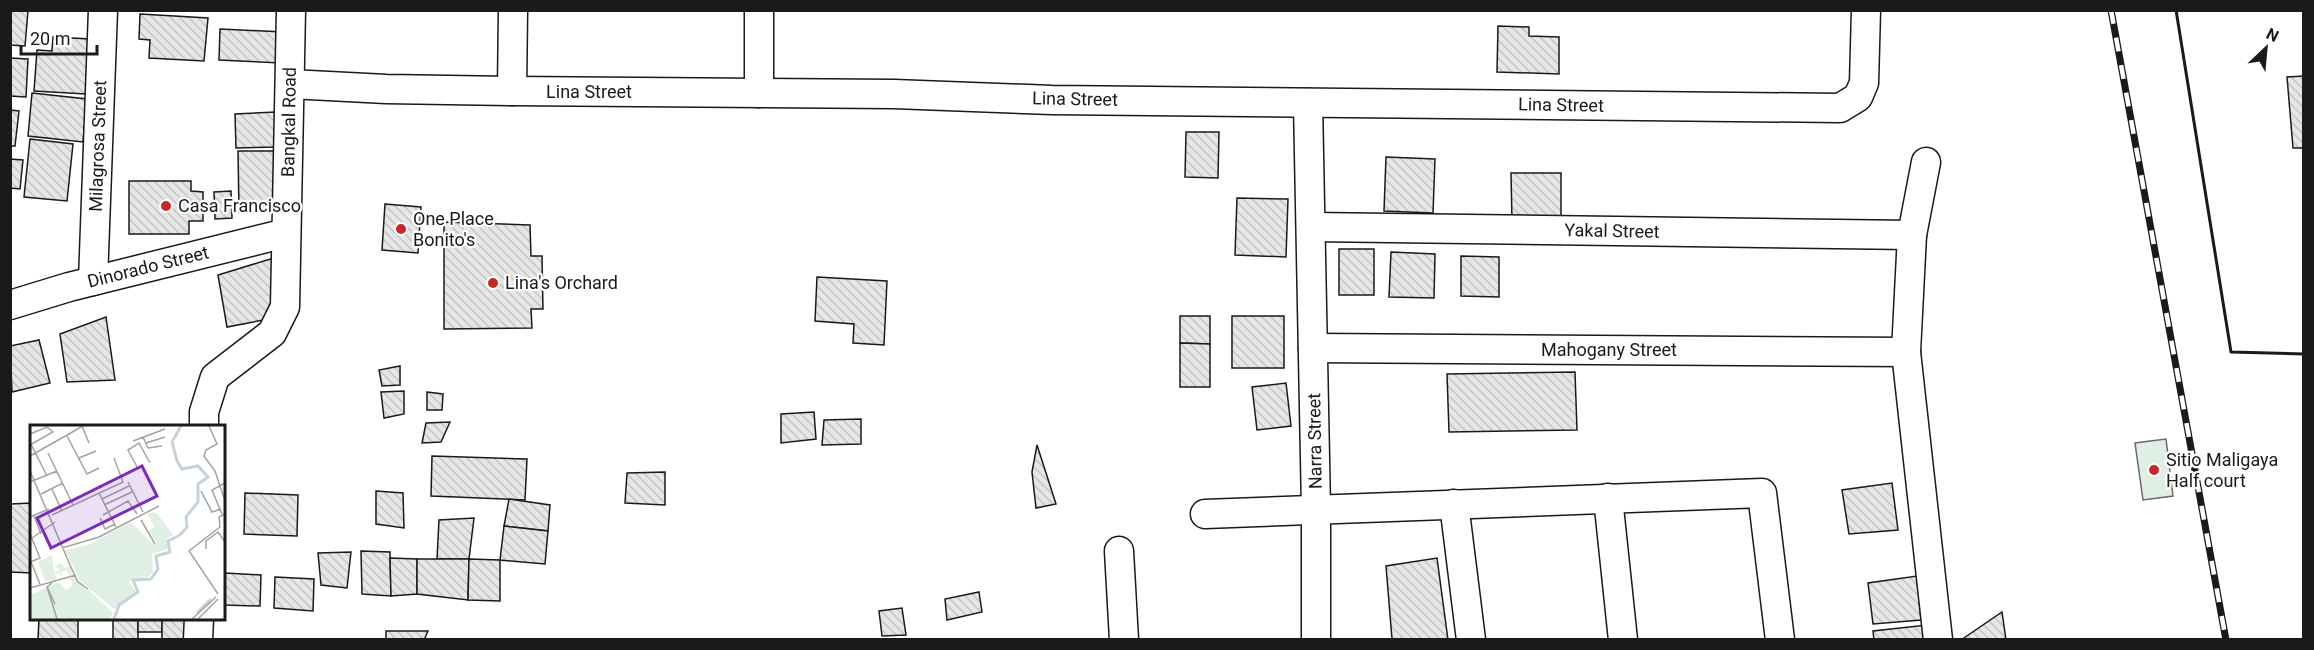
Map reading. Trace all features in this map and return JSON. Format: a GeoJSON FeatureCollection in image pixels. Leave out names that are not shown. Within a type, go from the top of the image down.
{"type":"FeatureCollection","features":[{"type":"Feature","properties":{"kind":"street","name":"Milagrosa Street"},"geometry":{"type":"LineString","coordinates":[[93,281],[103,10]]}},
{"type":"Feature","properties":{"kind":"street","name":"Bangkal Road"},"geometry":{"type":"LineString","coordinates":[[204,425],[204,412],[215,377],[272,333],[285,307],[291,10]]}},
{"type":"Feature","properties":{"kind":"street"},"geometry":{"type":"LineString","coordinates":[[512,92],[513,10]]}},
{"type":"Feature","properties":{"kind":"street"},"geometry":{"type":"LineString","coordinates":[[759,10],[759,93]]}},
{"type":"Feature","properties":{"kind":"street","name":"Lina Street"},"geometry":{"type":"LineString","coordinates":[[290,84],[512,92],[759,93],[1308,103],[1840,108],[1858,97],[1864,83],[1866,10]]}},
{"type":"Feature","properties":{"kind":"street","name":"Narra Street"},"geometry":{"type":"LineString","coordinates":[[1308,103],[1312,227],[1316,639]]}},
{"type":"Feature","properties":{"kind":"street"},"geometry":{"type":"LineString","coordinates":[[1926,162],[1912,236],[1906,352],[1938,639]]}},
{"type":"Feature","properties":{"kind":"street","name":"Yakal Street"},"geometry":{"type":"LineString","coordinates":[[1312,227],[1912,236]]}},
{"type":"Feature","properties":{"kind":"street","name":"Dinorado Street"},"geometry":{"type":"LineString","coordinates":[[10,305],[93,281],[286,233]]}},
{"type":"Feature","properties":{"kind":"street","name":"Mahogany Street"},"geometry":{"type":"LineString","coordinates":[[1312,348],[1906,352]]}},
{"type":"Feature","properties":{"kind":"street"},"geometry":{"type":"LineString","coordinates":[[1205,514],[1762,493],[1780,639]]}},
{"type":"Feature","properties":{"kind":"street"},"geometry":{"type":"LineString","coordinates":[[1608,498],[1623,639]]}},
{"type":"Feature","properties":{"kind":"street"},"geometry":{"type":"LineString","coordinates":[[1454,504],[1471,639]]}},
{"type":"Feature","properties":{"kind":"street"},"geometry":{"type":"LineString","coordinates":[[1119,551],[1124,639]]}},
{"type":"Feature","properties":{"kind":"street"},"geometry":{"type":"LineString","coordinates":[[198,639],[199,620]]}},
{"type":"Feature","properties":{"kind":"green space","name":"Sitio Maligaya Half court"},"geometry":{"type":"Polygon","coordinates":[[[2166,439],[2173,496],[2143,500],[2135,443],[2166,439]]]}},
{"type":"Feature","properties":{"kind":"building"},"geometry":{"type":"Polygon","coordinates":[[[10,10],[28,11],[25,46],[10,45],[10,10]]]}},
{"type":"Feature","properties":{"kind":"building"},"geometry":{"type":"Polygon","coordinates":[[[140,14],[208,18],[204,61],[149,58],[150,40],[139,39],[140,14]]]}},
{"type":"Feature","properties":{"kind":"building"},"geometry":{"type":"Polygon","coordinates":[[[1498,26],[1529,27],[1529,36],[1559,37],[1559,74],[1497,72],[1498,26]]]}},
{"type":"Feature","properties":{"kind":"building"},"geometry":{"type":"Polygon","coordinates":[[[220,29],[283,32],[281,63],[219,60],[220,29]]]}},
{"type":"Feature","properties":{"kind":"building"},"geometry":{"type":"Polygon","coordinates":[[[53,37],[90,39],[86,94],[34,91],[37,50],[52,51],[53,37]]]}},
{"type":"Feature","properties":{"kind":"building"},"geometry":{"type":"Polygon","coordinates":[[[10,58],[28,59],[26,97],[10,96],[10,58]]]}},
{"type":"Feature","properties":{"kind":"building"},"geometry":{"type":"Polygon","coordinates":[[[2304,76],[2304,148],[2293,148],[2287,77],[2304,76]]]}},
{"type":"Feature","properties":{"kind":"building"},"geometry":{"type":"Polygon","coordinates":[[[32,93],[87,99],[83,142],[28,136],[32,93]]]}},
{"type":"Feature","properties":{"kind":"building"},"geometry":{"type":"Polygon","coordinates":[[[10,110],[19,111],[15,146],[10,146],[10,110]]]}},
{"type":"Feature","properties":{"kind":"building"},"geometry":{"type":"Polygon","coordinates":[[[275,112],[276,147],[236,148],[235,114],[275,112]]]}},
{"type":"Feature","properties":{"kind":"building"},"geometry":{"type":"Polygon","coordinates":[[[1186,132],[1219,132],[1218,178],[1185,177],[1186,132]]]}},
{"type":"Feature","properties":{"kind":"building"},"geometry":{"type":"Polygon","coordinates":[[[30,139],[73,144],[67,201],[24,197],[30,139]]]}},
{"type":"Feature","properties":{"kind":"building"},"geometry":{"type":"Polygon","coordinates":[[[238,151],[276,151],[277,212],[239,212],[238,151]]]}},
{"type":"Feature","properties":{"kind":"building"},"geometry":{"type":"Polygon","coordinates":[[[1386,157],[1435,159],[1433,213],[1384,211],[1386,157]]]}},
{"type":"Feature","properties":{"kind":"building"},"geometry":{"type":"Polygon","coordinates":[[[10,159],[23,160],[20,189],[10,188],[10,159]]]}},
{"type":"Feature","properties":{"kind":"building"},"geometry":{"type":"Polygon","coordinates":[[[1511,173],[1561,173],[1561,222],[1512,222],[1511,173]]]}},
{"type":"Feature","properties":{"kind":"building","name":"Casa Francisco"},"geometry":{"type":"Polygon","coordinates":[[[129,181],[191,181],[191,191],[203,192],[203,221],[189,221],[189,234],[129,234],[129,181]]]}},
{"type":"Feature","properties":{"kind":"building"},"geometry":{"type":"Polygon","coordinates":[[[231,191],[232,218],[215,219],[214,192],[231,191]]]}},
{"type":"Feature","properties":{"kind":"building"},"geometry":{"type":"Polygon","coordinates":[[[1237,198],[1288,199],[1286,257],[1235,255],[1237,198]]]}},
{"type":"Feature","properties":{"kind":"building","name":"One Place Bonito's"},"geometry":{"type":"Polygon","coordinates":[[[385,204],[421,207],[418,253],[382,250],[385,204]]]}},
{"type":"Feature","properties":{"kind":"building","name":"Lina's Orchard"},"geometry":{"type":"Polygon","coordinates":[[[444,222],[530,225],[531,256],[542,256],[543,309],[531,309],[532,328],[444,329],[444,222]]]}},
{"type":"Feature","properties":{"kind":"building"},"geometry":{"type":"Polygon","coordinates":[[[1339,249],[1374,249],[1374,295],[1339,295],[1339,249]]]}},
{"type":"Feature","properties":{"kind":"building"},"geometry":{"type":"Polygon","coordinates":[[[1391,252],[1435,254],[1434,298],[1389,297],[1391,252]]]}},
{"type":"Feature","properties":{"kind":"building"},"geometry":{"type":"Polygon","coordinates":[[[1461,256],[1499,257],[1499,297],[1461,296],[1461,256]]]}},
{"type":"Feature","properties":{"kind":"building"},"geometry":{"type":"Polygon","coordinates":[[[277,257],[279,317],[227,327],[218,275],[277,257]]]}},
{"type":"Feature","properties":{"kind":"building"},"geometry":{"type":"Polygon","coordinates":[[[817,277],[887,281],[884,345],[853,343],[854,324],[815,321],[817,277]]]}},
{"type":"Feature","properties":{"kind":"building"},"geometry":{"type":"Polygon","coordinates":[[[1180,316],[1210,316],[1210,344],[1180,343],[1180,316]]]}},
{"type":"Feature","properties":{"kind":"building"},"geometry":{"type":"Polygon","coordinates":[[[1232,316],[1284,316],[1284,368],[1232,368],[1232,316]]]}},
{"type":"Feature","properties":{"kind":"building"},"geometry":{"type":"Polygon","coordinates":[[[106,317],[115,380],[67,382],[60,334],[106,317]]]}},
{"type":"Feature","properties":{"kind":"building"},"geometry":{"type":"Polygon","coordinates":[[[39,340],[50,383],[12,392],[10,346],[39,340]]]}},
{"type":"Feature","properties":{"kind":"building"},"geometry":{"type":"Polygon","coordinates":[[[1180,343],[1210,344],[1210,387],[1180,387],[1180,343]]]}},
{"type":"Feature","properties":{"kind":"building"},"geometry":{"type":"Polygon","coordinates":[[[400,366],[400,385],[382,386],[379,370],[400,366]]]}},
{"type":"Feature","properties":{"kind":"building"},"geometry":{"type":"Polygon","coordinates":[[[1575,372],[1577,430],[1449,432],[1447,374],[1575,372]]]}},
{"type":"Feature","properties":{"kind":"building"},"geometry":{"type":"Polygon","coordinates":[[[1286,383],[1291,426],[1257,430],[1252,387],[1286,383]]]}},
{"type":"Feature","properties":{"kind":"building"},"geometry":{"type":"Polygon","coordinates":[[[404,391],[404,414],[384,418],[381,392],[404,391]]]}},
{"type":"Feature","properties":{"kind":"building"},"geometry":{"type":"Polygon","coordinates":[[[427,392],[443,394],[442,410],[427,410],[427,392]]]}},
{"type":"Feature","properties":{"kind":"building"},"geometry":{"type":"Polygon","coordinates":[[[814,412],[816,439],[781,443],[781,414],[814,412]]]}},
{"type":"Feature","properties":{"kind":"building"},"geometry":{"type":"Polygon","coordinates":[[[861,419],[861,444],[822,445],[824,420],[861,419]]]}},
{"type":"Feature","properties":{"kind":"building"},"geometry":{"type":"Polygon","coordinates":[[[450,422],[441,442],[422,443],[426,423],[450,422]]]}},
{"type":"Feature","properties":{"kind":"building"},"geometry":{"type":"Polygon","coordinates":[[[1037,445],[1056,504],[1036,508],[1032,472],[1037,445]]]}},
{"type":"Feature","properties":{"kind":"building"},"geometry":{"type":"Polygon","coordinates":[[[432,456],[527,459],[525,500],[431,496],[432,456]]]}},
{"type":"Feature","properties":{"kind":"building"},"geometry":{"type":"Polygon","coordinates":[[[665,472],[665,505],[625,503],[627,473],[665,472]]]}},
{"type":"Feature","properties":{"kind":"building"},"geometry":{"type":"Polygon","coordinates":[[[1892,483],[1898,530],[1849,534],[1842,490],[1892,483]]]}},
{"type":"Feature","properties":{"kind":"building"},"geometry":{"type":"Polygon","coordinates":[[[376,491],[403,493],[404,528],[376,524],[376,491]]]}},
{"type":"Feature","properties":{"kind":"building"},"geometry":{"type":"Polygon","coordinates":[[[245,493],[298,495],[297,536],[244,534],[245,493]]]}},
{"type":"Feature","properties":{"kind":"building"},"geometry":{"type":"Polygon","coordinates":[[[509,499],[550,505],[548,531],[504,526],[509,499]]]}},
{"type":"Feature","properties":{"kind":"building"},"geometry":{"type":"Polygon","coordinates":[[[30,503],[30,573],[10,572],[10,504],[30,503]]]}},
{"type":"Feature","properties":{"kind":"building"},"geometry":{"type":"Polygon","coordinates":[[[474,518],[469,559],[437,559],[439,520],[474,518]]]}},
{"type":"Feature","properties":{"kind":"building"},"geometry":{"type":"Polygon","coordinates":[[[504,526],[548,531],[545,564],[500,560],[504,526]]]}},
{"type":"Feature","properties":{"kind":"building"},"geometry":{"type":"Polygon","coordinates":[[[361,551],[390,552],[391,596],[362,594],[361,551]]]}},
{"type":"Feature","properties":{"kind":"building"},"geometry":{"type":"Polygon","coordinates":[[[351,552],[347,588],[321,585],[318,553],[351,552]]]}},
{"type":"Feature","properties":{"kind":"building"},"geometry":{"type":"Polygon","coordinates":[[[390,558],[417,559],[417,594],[391,596],[390,558]]]}},
{"type":"Feature","properties":{"kind":"building"},"geometry":{"type":"Polygon","coordinates":[[[1437,558],[1448,640],[1392,639],[1386,566],[1437,558]]]}},
{"type":"Feature","properties":{"kind":"building"},"geometry":{"type":"Polygon","coordinates":[[[417,559],[469,559],[468,600],[417,594],[417,559]]]}},
{"type":"Feature","properties":{"kind":"building"},"geometry":{"type":"Polygon","coordinates":[[[469,559],[500,560],[500,601],[468,600],[469,559]]]}},
{"type":"Feature","properties":{"kind":"building"},"geometry":{"type":"Polygon","coordinates":[[[225,573],[261,575],[260,606],[225,605],[225,573]]]}},
{"type":"Feature","properties":{"kind":"building"},"geometry":{"type":"Polygon","coordinates":[[[1917,576],[1921,620],[1873,624],[1868,583],[1917,576]]]}},
{"type":"Feature","properties":{"kind":"building"},"geometry":{"type":"Polygon","coordinates":[[[275,577],[314,579],[313,611],[274,608],[275,577]]]}},
{"type":"Feature","properties":{"kind":"building"},"geometry":{"type":"Polygon","coordinates":[[[979,592],[982,612],[947,620],[945,599],[979,592]]]}},
{"type":"Feature","properties":{"kind":"building"},"geometry":{"type":"Polygon","coordinates":[[[902,608],[906,635],[882,636],[879,611],[902,608]]]}},
{"type":"Feature","properties":{"kind":"building"},"geometry":{"type":"Polygon","coordinates":[[[2002,612],[2006,640],[1961,640],[2002,612]]]}},
{"type":"Feature","properties":{"kind":"building"},"geometry":{"type":"Polygon","coordinates":[[[39,620],[78,620],[78,640],[38,640],[39,620]]]}},
{"type":"Feature","properties":{"kind":"building"},"geometry":{"type":"Polygon","coordinates":[[[113,620],[138,620],[138,640],[113,640],[113,620]]]}},
{"type":"Feature","properties":{"kind":"building"},"geometry":{"type":"Polygon","coordinates":[[[138,620],[162,620],[162,632],[138,632],[138,620]]]}},
{"type":"Feature","properties":{"kind":"building"},"geometry":{"type":"Polygon","coordinates":[[[162,620],[191,620],[191,640],[162,640],[162,620]]]}},
{"type":"Feature","properties":{"kind":"building"},"geometry":{"type":"Polygon","coordinates":[[[1927,625],[1929,640],[1874,640],[1873,631],[1927,625]]]}},
{"type":"Feature","properties":{"kind":"building"},"geometry":{"type":"Polygon","coordinates":[[[386,631],[428,631],[424,640],[386,640],[386,631]]]}},
{"type":"Feature","properties":{"kind":"railway"},"geometry":{"type":"LineString","coordinates":[[2111,10],[2226,640]]}},
{"type":"Feature","properties":{"kind":"wall"},"geometry":{"type":"LineString","coordinates":[[2176,10],[2231,352],[2304,354]]}},
{"type":"Feature","properties":{"kind":"place","name":"Casa Francisco"},"geometry":{"type":"Point","coordinates":[166,206]}},
{"type":"Feature","properties":{"kind":"place","name":"One Place Bonito's"},"geometry":{"type":"Point","coordinates":[401,229]}},
{"type":"Feature","properties":{"kind":"place","name":"Lina's Orchard"},"geometry":{"type":"Point","coordinates":[493,283]}},
{"type":"Feature","properties":{"kind":"place","name":"Sitio Maligaya Half court"},"geometry":{"type":"Point","coordinates":[2154,470]}}]}
